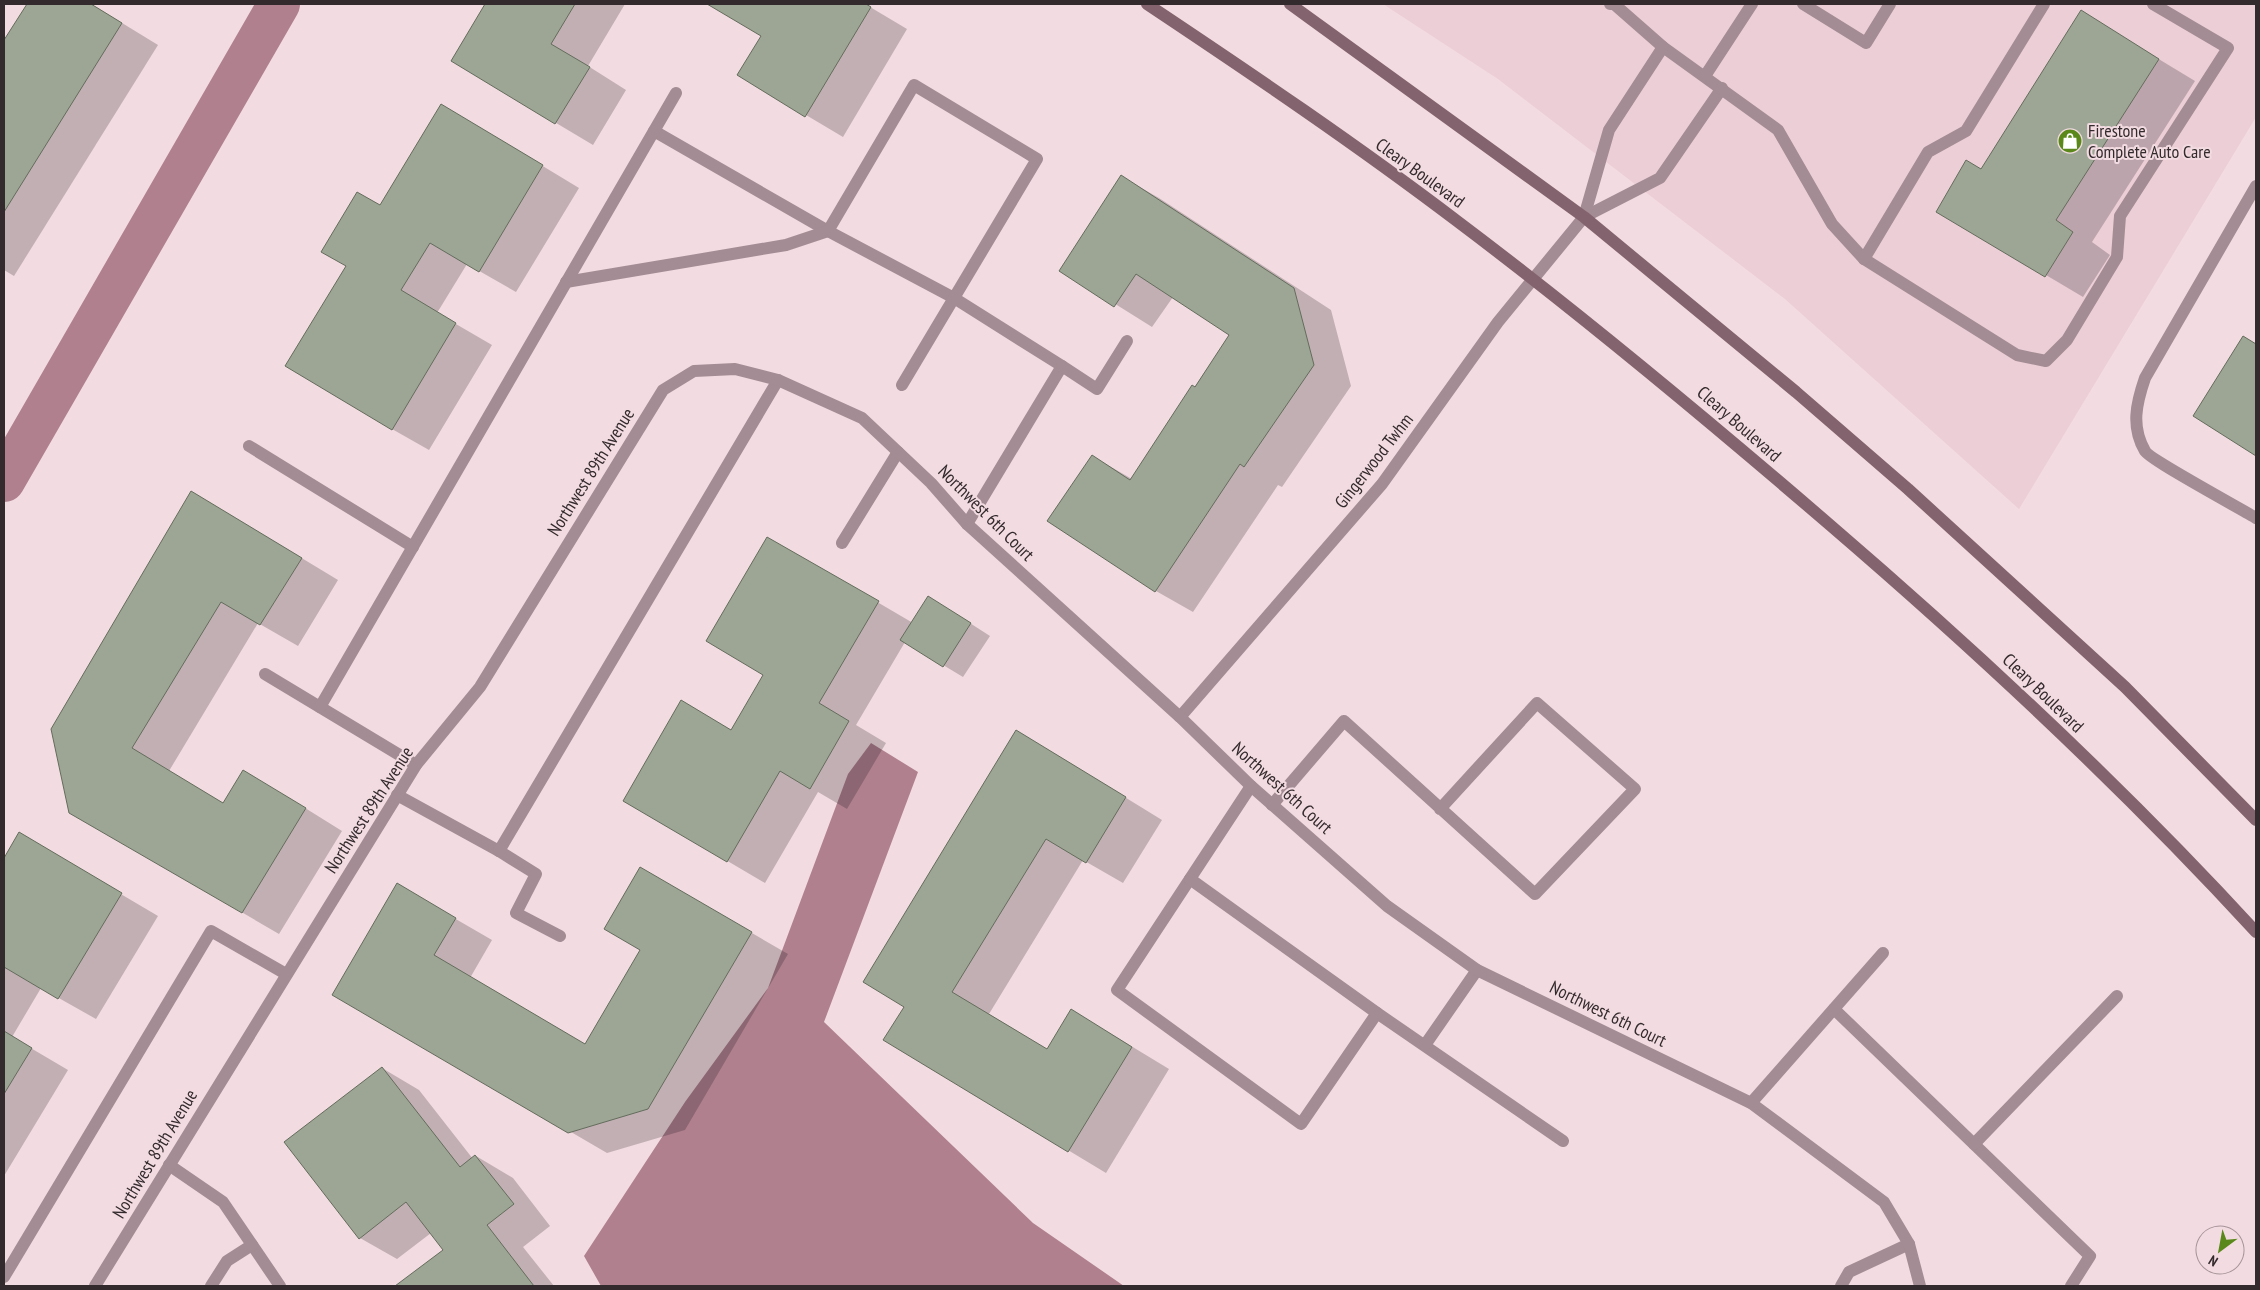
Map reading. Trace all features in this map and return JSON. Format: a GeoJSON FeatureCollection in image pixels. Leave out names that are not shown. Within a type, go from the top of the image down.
{"type":"FeatureCollection","features":[{"type":"Feature","properties":{"kind":"street","name":"Cleary Boulevard"},"geometry":{"type":"LineString","coordinates":[[1147,4],[1430,202],[1533,279],[1694,408],[1906,591],[2007,682],[2209,880],[2256,932]]}},
{"type":"Feature","properties":{"kind":"street"},"geometry":{"type":"LineString","coordinates":[[1290,4],[1584,217],[1796,392],[1908,489],[2125,687],[2256,820]]}},
{"type":"Feature","properties":{"kind":"street"},"geometry":{"type":"LineString","coordinates":[[1610,4],[1614,4],[1663,48],[1722,88],[1778,130],[1832,224],[1864,259],[2017,355],[2046,362],[2068,340],[2117,257],[2120,216],[2228,48],[2153,4]]}},
{"type":"Feature","properties":{"kind":"street"},"geometry":{"type":"LineString","coordinates":[[1705,76],[1752,4]]}},
{"type":"Feature","properties":{"kind":"street"},"geometry":{"type":"LineString","coordinates":[[1803,4],[1866,43],[1890,4]]}},
{"type":"Feature","properties":{"kind":"street"},"geometry":{"type":"LineString","coordinates":[[1864,259],[1928,152],[1966,131],[2044,4]]}},
{"type":"Feature","properties":{"kind":"street"},"geometry":{"type":"LineString","coordinates":[[1584,217],[1609,130],[1663,48]]}},
{"type":"Feature","properties":{"kind":"street"},"geometry":{"type":"LineString","coordinates":[[566,282],[786,245],[828,231],[914,85],[1037,159],[902,385]]}},
{"type":"Feature","properties":{"kind":"street"},"geometry":{"type":"LineString","coordinates":[[1584,217],[1660,178],[1722,88]]}},
{"type":"Feature","properties":{"kind":"street"},"geometry":{"type":"LineString","coordinates":[[320,707],[676,93]]}},
{"type":"Feature","properties":{"kind":"street"},"geometry":{"type":"LineString","coordinates":[[654,131],[828,231],[954,298],[1097,389],[1128,341]]}},
{"type":"Feature","properties":{"kind":"street"},"geometry":{"type":"LineString","coordinates":[[2256,186],[2145,378],[2136,403],[2136,429],[2146,454],[2256,518]]}},
{"type":"Feature","properties":{"kind":"street","name":"Gingerwood Twhm"},"geometry":{"type":"LineString","coordinates":[[1180,717],[1382,484],[1498,322],[1584,217]]}},
{"type":"Feature","properties":{"kind":"street"},"geometry":{"type":"LineString","coordinates":[[967,524],[1062,366]]}},
{"type":"Feature","properties":{"kind":"street","name":"Northwest 6th Court"},"geometry":{"type":"LineString","coordinates":[[694,370],[736,369],[778,380],[862,418],[931,483],[967,524],[1180,717],[1250,786],[1388,906],[1477,970],[1751,1103],[1884,1202],[1909,1244]]}},
{"type":"Feature","properties":{"kind":"street","name":"Northwest 89th Avenue"},"geometry":{"type":"LineString","coordinates":[[95,1286],[416,765],[480,687],[663,390],[694,370]]}},
{"type":"Feature","properties":{"kind":"street"},"geometry":{"type":"LineString","coordinates":[[499,851],[778,380]]}},
{"type":"Feature","properties":{"kind":"street"},"geometry":{"type":"LineString","coordinates":[[249,446],[413,547]]}},
{"type":"Feature","properties":{"kind":"street"},"geometry":{"type":"LineString","coordinates":[[842,542],[898,452]]}},
{"type":"Feature","properties":{"kind":"street"},"geometry":{"type":"LineString","coordinates":[[265,674],[416,765]]}},
{"type":"Feature","properties":{"kind":"street"},"geometry":{"type":"LineString","coordinates":[[1272,805],[1344,720],[1440,809],[1534,894],[1635,789],[1537,703],[1440,809]]}},
{"type":"Feature","properties":{"kind":"street"},"geometry":{"type":"LineString","coordinates":[[1250,786],[1117,990],[1300,1124],[1378,1012]]}},
{"type":"Feature","properties":{"kind":"street"},"geometry":{"type":"LineString","coordinates":[[397,795],[499,851],[536,874],[516,912],[560,936]]}},
{"type":"Feature","properties":{"kind":"street"},"geometry":{"type":"LineString","coordinates":[[1190,879],[1425,1046],[1563,1141]]}},
{"type":"Feature","properties":{"kind":"street"},"geometry":{"type":"LineString","coordinates":[[4,1277],[211,931],[286,974]]}},
{"type":"Feature","properties":{"kind":"street"},"geometry":{"type":"LineString","coordinates":[[1751,1103],[1883,953]]}},
{"type":"Feature","properties":{"kind":"street"},"geometry":{"type":"LineString","coordinates":[[1425,1046],[1477,970]]}},
{"type":"Feature","properties":{"kind":"street"},"geometry":{"type":"LineString","coordinates":[[1974,1144],[2118,996]]}},
{"type":"Feature","properties":{"kind":"street"},"geometry":{"type":"LineString","coordinates":[[1834,1009],[2090,1256],[2071,1286]]}},
{"type":"Feature","properties":{"kind":"street"},"geometry":{"type":"LineString","coordinates":[[169,1165],[223,1202],[280,1286]]}},
{"type":"Feature","properties":{"kind":"street"},"geometry":{"type":"LineString","coordinates":[[1841,1286],[1850,1272],[1909,1244],[1920,1286]]}},
{"type":"Feature","properties":{"kind":"street"},"geometry":{"type":"LineString","coordinates":[[211,1286],[227,1261],[252,1245]]}},
{"type":"Feature","properties":{"kind":"shaded area"},"geometry":{"type":"Polygon","coordinates":[[[1383,4],[2256,4],[2256,117],[2019,509],[1785,299],[1498,79],[1383,4]]]}},
{"type":"Feature","properties":{"kind":"shaded area"},"geometry":{"type":"Polygon","coordinates":[[[871,743],[918,772],[824,1022],[1033,1223],[1124,1286],[601,1286],[584,1256],[685,1102],[768,988],[848,774],[871,743]]]}},
{"type":"Feature","properties":{"kind":"building"},"geometry":{"type":"Polygon","coordinates":[[[27,4],[91,4],[122,23],[4,212],[4,40],[27,4]]]}},
{"type":"Feature","properties":{"kind":"building"},"geometry":{"type":"Polygon","coordinates":[[[485,4],[575,4],[551,44],[590,67],[555,124],[451,61],[485,4]]]}},
{"type":"Feature","properties":{"kind":"building"},"geometry":{"type":"Polygon","coordinates":[[[707,4],[866,4],[871,7],[805,117],[737,75],[761,36],[707,4]]]}},
{"type":"Feature","properties":{"kind":"building"},"geometry":{"type":"Polygon","coordinates":[[[2081,10],[2159,59],[2056,220],[2073,232],[2045,277],[1936,212],[1966,160],[1981,169],[2081,10]]]}},
{"type":"Feature","properties":{"kind":"building"},"geometry":{"type":"Polygon","coordinates":[[[441,104],[543,165],[479,272],[430,243],[401,290],[456,323],[392,430],[285,366],[346,266],[321,252],[357,192],[380,205],[441,104]]]}},
{"type":"Feature","properties":{"kind":"building"},"geometry":{"type":"Polygon","coordinates":[[[1121,175],[1294,288],[1314,365],[1244,467],[1240,464],[1155,592],[1047,521],[1092,455],[1130,480],[1192,385],[1195,387],[1229,335],[1136,274],[1114,307],[1059,271],[1121,175]]]}},
{"type":"Feature","properties":{"kind":"building"},"geometry":{"type":"Polygon","coordinates":[[[2243,336],[2256,344],[2256,456],[2193,416],[2243,336]]]}},
{"type":"Feature","properties":{"kind":"building"},"geometry":{"type":"Polygon","coordinates":[[[191,491],[302,558],[260,625],[221,602],[132,748],[223,803],[243,770],[306,808],[242,913],[69,813],[51,729],[191,491]]]}},
{"type":"Feature","properties":{"kind":"building"},"geometry":{"type":"Polygon","coordinates":[[[767,537],[879,601],[819,703],[849,721],[810,789],[780,771],[727,862],[623,801],[681,700],[731,730],[763,675],[706,641],[767,537]]]}},
{"type":"Feature","properties":{"kind":"building"},"geometry":{"type":"Polygon","coordinates":[[[928,596],[971,623],[943,667],[900,640],[928,596]]]}},
{"type":"Feature","properties":{"kind":"building"},"geometry":{"type":"Polygon","coordinates":[[[1016,730],[1126,797],[1086,863],[1046,839],[952,992],[1047,1049],[1071,1009],[1132,1047],[1068,1152],[883,1040],[904,1007],[863,982],[1016,730]]]}},
{"type":"Feature","properties":{"kind":"building"},"geometry":{"type":"Polygon","coordinates":[[[19,832],[122,893],[58,999],[4,967],[4,858],[19,832]]]}},
{"type":"Feature","properties":{"kind":"building"},"geometry":{"type":"Polygon","coordinates":[[[640,867],[752,932],[648,1109],[568,1133],[332,995],[397,883],[456,918],[434,955],[585,1044],[640,950],[604,929],[640,867]]]}},
{"type":"Feature","properties":{"kind":"building"},"geometry":{"type":"Polygon","coordinates":[[[4,1031],[32,1048],[4,1094],[4,1031]]]}},
{"type":"Feature","properties":{"kind":"building"},"geometry":{"type":"Polygon","coordinates":[[[382,1067],[460,1167],[475,1155],[514,1204],[487,1225],[534,1286],[395,1286],[443,1250],[406,1202],[359,1239],[284,1142],[382,1067]]]}},
{"type":"Feature","properties":{"kind":"waterway"},"geometry":{"type":"LineString","coordinates":[[4,481],[279,4]]}},
{"type":"Feature","properties":{"kind":"place","name":"Firestone Complete Auto Care"},"geometry":{"type":"Point","coordinates":[2070,141]}}]}
